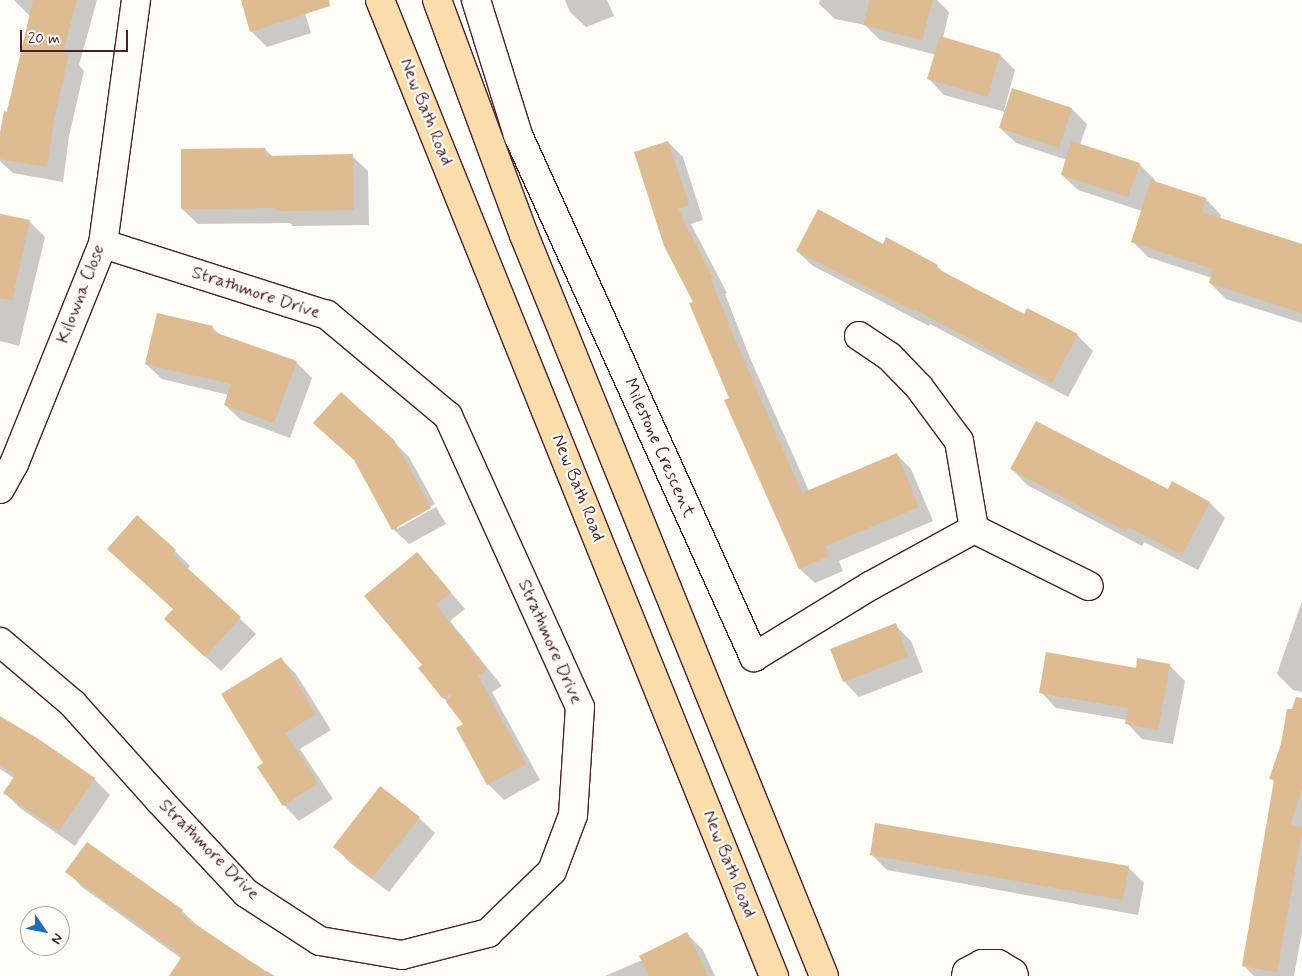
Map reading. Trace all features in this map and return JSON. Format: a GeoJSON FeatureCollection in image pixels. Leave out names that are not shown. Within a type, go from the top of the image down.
{"type":"FeatureCollection","features":[{"type":"Feature","properties":{"kind":"main road","name":"New Bath Road"},"geometry":{"type":"LineString","coordinates":[[380,0],[774,976]]}},
{"type":"Feature","properties":{"kind":"main road"},"geometry":{"type":"LineString","coordinates":[[437,0],[524,235],[824,976]]}},
{"type":"Feature","properties":{"kind":"street","name":"Kilowna Close"},"geometry":{"type":"LineString","coordinates":[[0,489],[14,464],[103,244],[136,0]]}},
{"type":"Feature","properties":{"kind":"street","name":"Milestone Crescent"},"geometry":{"type":"LineString","coordinates":[[476,0],[518,135],[754,657],[870,586],[974,529]]}},
{"type":"Feature","properties":{"kind":"street","name":"Strathmore Drive"},"geometry":{"type":"LineString","coordinates":[[0,642],[73,704],[159,800],[246,892],[320,941],[402,955],[488,933],[552,871],[573,815],[580,707],[448,416],[327,315],[103,244]]}},
{"type":"Feature","properties":{"kind":"street"},"geometry":{"type":"LineString","coordinates":[[859,336],[889,356],[907,375],[959,441],[974,529],[1089,586]]}},
{"type":"Feature","properties":{"kind":"street"},"geometry":{"type":"LineString","coordinates":[[966,976],[967,972],[982,964],[998,964],[1014,976]]}},
{"type":"Feature","properties":{"kind":"building"},"geometry":{"type":"Polygon","coordinates":[[[33,0],[77,0],[63,53],[69,54],[54,120],[47,167],[0,159],[0,133],[4,111],[7,112],[33,0]]]}},
{"type":"Feature","properties":{"kind":"building"},"geometry":{"type":"Polygon","coordinates":[[[241,0],[329,0],[330,6],[250,32],[241,0]]]}},
{"type":"Feature","properties":{"kind":"building"},"geometry":{"type":"Polygon","coordinates":[[[870,0],[933,0],[922,40],[863,25],[870,0]]]}},
{"type":"Feature","properties":{"kind":"building"},"geometry":{"type":"Polygon","coordinates":[[[940,36],[1000,54],[988,97],[927,79],[940,36]]]}},
{"type":"Feature","properties":{"kind":"building"},"geometry":{"type":"Polygon","coordinates":[[[1012,88],[1072,108],[1059,148],[999,128],[1012,88]]]}},
{"type":"Feature","properties":{"kind":"building"},"geometry":{"type":"Polygon","coordinates":[[[668,141],[689,205],[678,209],[713,278],[711,279],[736,342],[802,493],[897,453],[919,507],[825,546],[829,556],[799,569],[724,400],[729,398],[689,303],[693,302],[664,246],[634,152],[668,141]]]}},
{"type":"Feature","properties":{"kind":"building"},"geometry":{"type":"Polygon","coordinates":[[[1071,141],[1140,163],[1128,197],[1061,175],[1071,141]]]}},
{"type":"Feature","properties":{"kind":"building"},"geometry":{"type":"Polygon","coordinates":[[[265,148],[266,156],[353,154],[354,210],[276,211],[276,208],[181,209],[181,149],[265,148]]]}},
{"type":"Feature","properties":{"kind":"building"},"geometry":{"type":"Polygon","coordinates":[[[1151,180],[1206,198],[1202,212],[1302,244],[1302,313],[1209,283],[1213,269],[1131,242],[1151,180]]]}},
{"type":"Feature","properties":{"kind":"building"},"geometry":{"type":"Polygon","coordinates":[[[818,209],[883,244],[886,237],[938,265],[936,268],[1024,314],[1027,308],[1078,334],[1052,383],[914,309],[913,311],[796,251],[818,209]]]}},
{"type":"Feature","properties":{"kind":"building"},"geometry":{"type":"Polygon","coordinates":[[[0,214],[30,220],[12,300],[0,298],[0,214]]]}},
{"type":"Feature","properties":{"kind":"building"},"geometry":{"type":"Polygon","coordinates":[[[157,313],[213,326],[211,331],[297,361],[274,423],[224,405],[231,384],[145,364],[157,313]]]}},
{"type":"Feature","properties":{"kind":"building"},"geometry":{"type":"Polygon","coordinates":[[[341,392],[394,440],[431,508],[392,530],[354,460],[313,423],[341,392]]]}},
{"type":"Feature","properties":{"kind":"building"},"geometry":{"type":"Polygon","coordinates":[[[1036,421],[1168,489],[1172,481],[1210,502],[1182,555],[1129,527],[1126,531],[1010,469],[1036,421]]]}},
{"type":"Feature","properties":{"kind":"building"},"geometry":{"type":"Polygon","coordinates":[[[137,515],[176,550],[172,554],[241,617],[205,657],[164,619],[173,609],[107,549],[137,515]]]}},
{"type":"Feature","properties":{"kind":"building"},"geometry":{"type":"Polygon","coordinates":[[[417,552],[451,592],[436,605],[487,670],[478,676],[526,764],[487,785],[456,728],[463,724],[446,702],[454,692],[443,699],[418,668],[422,665],[364,596],[417,552]]]}},
{"type":"Feature","properties":{"kind":"building"},"geometry":{"type":"Polygon","coordinates":[[[896,623],[908,657],[843,682],[830,649],[896,623]]]}},
{"type":"Feature","properties":{"kind":"building"},"geometry":{"type":"Polygon","coordinates":[[[1046,652],[1136,668],[1137,658],[1170,664],[1158,730],[1125,724],[1128,708],[1039,693],[1046,652]]]}},
{"type":"Feature","properties":{"kind":"building"},"geometry":{"type":"Polygon","coordinates":[[[281,657],[316,714],[285,733],[318,783],[283,806],[257,767],[263,763],[221,694],[281,657]]]}},
{"type":"Feature","properties":{"kind":"building"},"geometry":{"type":"Polygon","coordinates":[[[1296,697],[1302,698],[1302,789],[1290,825],[1302,827],[1302,832],[1277,972],[1242,966],[1274,780],[1269,779],[1281,744],[1287,709],[1292,709],[1296,697]]]}},
{"type":"Feature","properties":{"kind":"building"},"geometry":{"type":"Polygon","coordinates":[[[0,716],[40,740],[95,778],[59,831],[3,793],[15,775],[0,765],[0,716]]]}},
{"type":"Feature","properties":{"kind":"building"},"geometry":{"type":"Polygon","coordinates":[[[380,786],[420,817],[372,878],[333,847],[380,786]]]}},
{"type":"Feature","properties":{"kind":"building"},"geometry":{"type":"Polygon","coordinates":[[[875,823],[1129,866],[1123,900],[870,855],[875,823]]]}},
{"type":"Feature","properties":{"kind":"building"},"geometry":{"type":"Polygon","coordinates":[[[87,842],[183,910],[180,914],[273,976],[169,976],[182,956],[65,872],[87,842]]]}},
{"type":"Feature","properties":{"kind":"building"},"geometry":{"type":"Polygon","coordinates":[[[687,932],[708,976],[649,976],[639,956],[687,932]]]}}]}
